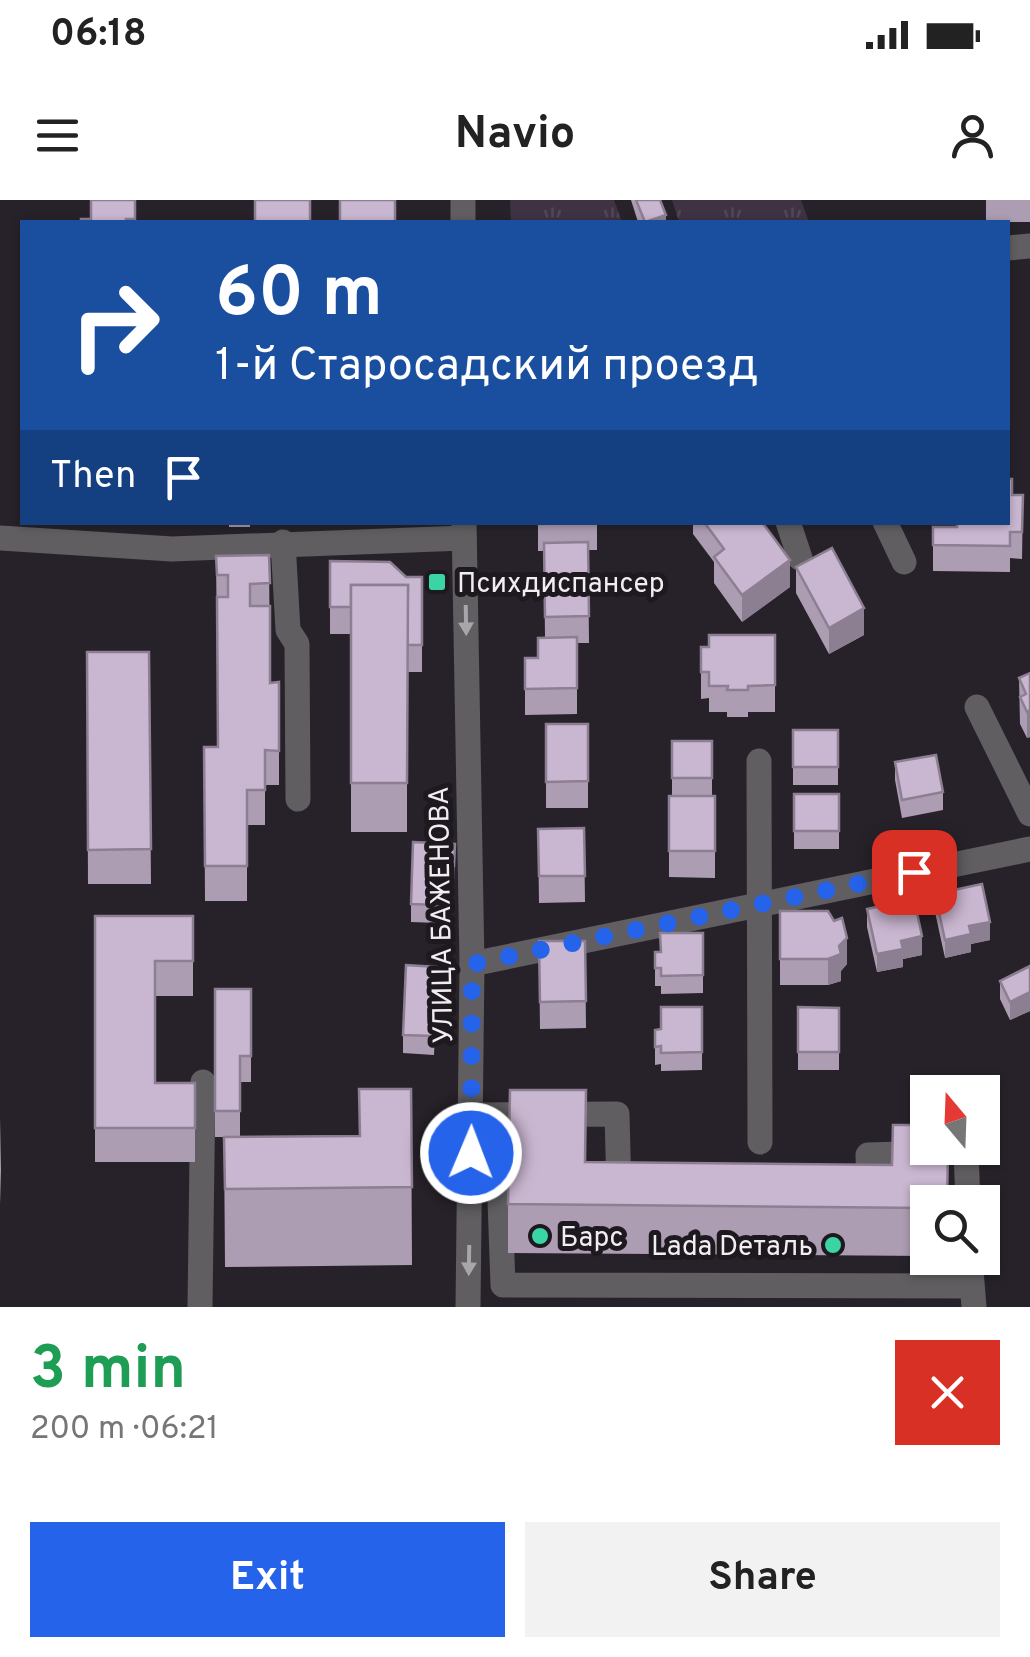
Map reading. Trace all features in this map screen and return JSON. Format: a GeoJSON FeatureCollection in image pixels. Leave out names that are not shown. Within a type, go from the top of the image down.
{"type":"FeatureCollection","features":[{"type":"Feature","properties":{"kind":"street"},"geometry":{"type":"LineString","coordinates":[[789,525],[800,558]]}},
{"type":"Feature","properties":{"kind":"street"},"geometry":{"type":"LineString","coordinates":[[886,525],[904,562]]}},
{"type":"Feature","properties":{"kind":"street"},"geometry":{"type":"LineString","coordinates":[[0,538],[172,549],[464,530]]}},
{"type":"Feature","properties":{"kind":"street","name":"УЛИЦА БАЖЕНОВА"},"geometry":{"type":"LineString","coordinates":[[464,530],[472,964],[484,1115],[468,1307]]}},
{"type":"Feature","properties":{"kind":"street"},"geometry":{"type":"LineString","coordinates":[[284,542],[288,630],[296,644],[298,799]]}},
{"type":"Feature","properties":{"kind":"street"},"geometry":{"type":"LineString","coordinates":[[977,707],[1030,814]]}},
{"type":"Feature","properties":{"kind":"street"},"geometry":{"type":"LineString","coordinates":[[759,760],[760,1142]]}},
{"type":"Feature","properties":{"kind":"street"},"geometry":{"type":"LineString","coordinates":[[472,964],[1030,849]]}},
{"type":"Feature","properties":{"kind":"street"},"geometry":{"type":"LineString","coordinates":[[200,1307],[211,1194],[204,1082]]}},
{"type":"Feature","properties":{"kind":"street"},"geometry":{"type":"LineString","coordinates":[[658,1193],[619,1193],[618,1114],[484,1115],[503,1285],[972,1296]]}},
{"type":"Feature","properties":{"kind":"street"},"geometry":{"type":"LineString","coordinates":[[830,1190],[869,1190],[868,1155],[966,1152],[967,1185]]}},
{"type":"Feature","properties":{"kind":"green space"},"geometry":{"type":"Polygon","coordinates":[[[510,200],[614,200],[621,220],[511,220],[510,200]]]}},
{"type":"Feature","properties":{"kind":"green space"},"geometry":{"type":"Polygon","coordinates":[[[672,200],[801,200],[808,220],[678,220],[672,200]]]}},
{"type":"Feature","properties":{"kind":"building"},"geometry":{"type":"Polygon","coordinates":[[[91,200],[135,200],[135,219],[81,220],[91,219],[91,200]]]}},
{"type":"Feature","properties":{"kind":"building"},"geometry":{"type":"Polygon","coordinates":[[[255,200],[310,200],[310,220],[255,220],[255,200]]]}},
{"type":"Feature","properties":{"kind":"building"},"geometry":{"type":"Polygon","coordinates":[[[340,200],[395,200],[395,220],[340,220],[340,200]]]}},
{"type":"Feature","properties":{"kind":"building"},"geometry":{"type":"Polygon","coordinates":[[[636,200],[660,200],[666,215],[644,220],[636,200]]]}},
{"type":"Feature","properties":{"kind":"building"},"geometry":{"type":"Polygon","coordinates":[[[1010,479],[1012,495],[1023,495],[1022,532],[1010,532],[1010,546],[933,545],[933,527],[1010,525],[1010,479]]]}},
{"type":"Feature","properties":{"kind":"building"},"geometry":{"type":"Polygon","coordinates":[[[706,525],[764,525],[790,560],[742,595],[714,557],[724,549],[706,525]]]}},
{"type":"Feature","properties":{"kind":"building"},"geometry":{"type":"Polygon","coordinates":[[[588,542],[589,616],[545,617],[544,543],[588,542]]]}},
{"type":"Feature","properties":{"kind":"building"},"geometry":{"type":"Polygon","coordinates":[[[832,548],[864,608],[829,628],[796,567],[832,548]]]}},
{"type":"Feature","properties":{"kind":"building"},"geometry":{"type":"Polygon","coordinates":[[[269,555],[270,583],[250,584],[250,606],[270,606],[270,683],[279,682],[279,751],[265,750],[265,790],[247,790],[247,866],[205,866],[204,747],[218,747],[217,597],[228,597],[228,575],[217,575],[216,556],[269,555]]]}},
{"type":"Feature","properties":{"kind":"building"},"geometry":{"type":"Polygon","coordinates":[[[330,561],[390,562],[406,577],[422,577],[422,645],[407,645],[408,585],[351,585],[351,607],[330,607],[330,561]]]}},
{"type":"Feature","properties":{"kind":"building"},"geometry":{"type":"Polygon","coordinates":[[[351,585],[408,585],[407,783],[351,783],[351,585]]]}},
{"type":"Feature","properties":{"kind":"building"},"geometry":{"type":"Polygon","coordinates":[[[709,635],[775,635],[775,685],[748,686],[748,690],[709,686],[709,672],[701,672],[701,647],[709,647],[709,635]]]}},
{"type":"Feature","properties":{"kind":"building"},"geometry":{"type":"Polygon","coordinates":[[[577,637],[577,688],[525,689],[525,658],[538,658],[538,638],[577,637]]]}},
{"type":"Feature","properties":{"kind":"building"},"geometry":{"type":"Polygon","coordinates":[[[87,652],[149,652],[151,849],[88,850],[87,652]]]}},
{"type":"Feature","properties":{"kind":"building"},"geometry":{"type":"Polygon","coordinates":[[[1030,673],[1027,712],[1020,697],[1026,694],[1019,678],[1030,673]]]}},
{"type":"Feature","properties":{"kind":"building"},"geometry":{"type":"Polygon","coordinates":[[[546,724],[588,724],[588,781],[546,782],[546,724]]]}},
{"type":"Feature","properties":{"kind":"building"},"geometry":{"type":"Polygon","coordinates":[[[793,730],[838,730],[838,767],[793,767],[793,730]]]}},
{"type":"Feature","properties":{"kind":"building"},"geometry":{"type":"Polygon","coordinates":[[[672,741],[712,741],[712,778],[672,778],[672,741]]]}},
{"type":"Feature","properties":{"kind":"building"},"geometry":{"type":"Polygon","coordinates":[[[936,755],[943,792],[902,800],[895,762],[936,755]]]}},
{"type":"Feature","properties":{"kind":"building"},"geometry":{"type":"Polygon","coordinates":[[[794,794],[839,794],[839,831],[794,831],[794,794]]]}},
{"type":"Feature","properties":{"kind":"building"},"geometry":{"type":"Polygon","coordinates":[[[669,796],[715,796],[715,851],[669,851],[669,796]]]}},
{"type":"Feature","properties":{"kind":"building"},"geometry":{"type":"Polygon","coordinates":[[[584,828],[585,876],[539,876],[538,829],[584,828]]]}},
{"type":"Feature","properties":{"kind":"building"},"geometry":{"type":"Polygon","coordinates":[[[413,842],[455,844],[454,866],[440,865],[438,905],[411,904],[413,842]]]}},
{"type":"Feature","properties":{"kind":"building"},"geometry":{"type":"Polygon","coordinates":[[[982,884],[990,922],[969,926],[971,934],[945,940],[935,894],[982,884]]]}},
{"type":"Feature","properties":{"kind":"building"},"geometry":{"type":"Polygon","coordinates":[[[914,899],[922,936],[901,941],[903,949],[877,954],[867,909],[914,899]]]}},
{"type":"Feature","properties":{"kind":"building"},"geometry":{"type":"Polygon","coordinates":[[[780,911],[828,911],[834,921],[842,918],[847,938],[839,946],[841,954],[828,959],[780,959],[780,911]]]}},
{"type":"Feature","properties":{"kind":"building"},"geometry":{"type":"Polygon","coordinates":[[[95,916],[193,916],[193,961],[155,961],[155,1083],[195,1083],[195,1128],[95,1128],[95,916]]]}},
{"type":"Feature","properties":{"kind":"building"},"geometry":{"type":"Polygon","coordinates":[[[660,933],[703,933],[703,975],[661,976],[661,968],[655,968],[655,952],[661,952],[660,933]]]}},
{"type":"Feature","properties":{"kind":"building"},"geometry":{"type":"Polygon","coordinates":[[[539,941],[585,941],[586,1001],[540,1002],[539,941]]]}},
{"type":"Feature","properties":{"kind":"building"},"geometry":{"type":"Polygon","coordinates":[[[406,965],[437,967],[434,1036],[403,1035],[406,965]]]}},
{"type":"Feature","properties":{"kind":"building"},"geometry":{"type":"Polygon","coordinates":[[[1030,966],[1030,992],[1010,1002],[1000,981],[1030,966]]]}},
{"type":"Feature","properties":{"kind":"building"},"geometry":{"type":"Polygon","coordinates":[[[215,989],[251,989],[251,1056],[240,1056],[240,1111],[215,1111],[215,989]]]}},
{"type":"Feature","properties":{"kind":"building"},"geometry":{"type":"Polygon","coordinates":[[[661,1007],[702,1007],[702,1052],[661,1053],[661,1046],[655,1047],[655,1030],[661,1029],[661,1007]]]}},
{"type":"Feature","properties":{"kind":"building"},"geometry":{"type":"Polygon","coordinates":[[[798,1007],[839,1008],[839,1052],[798,1052],[798,1007]]]}},
{"type":"Feature","properties":{"kind":"building"},"geometry":{"type":"Polygon","coordinates":[[[359,1089],[411,1089],[412,1187],[225,1189],[224,1137],[360,1136],[359,1089]]]}},
{"type":"Feature","properties":{"kind":"building"},"geometry":{"type":"Polygon","coordinates":[[[510,1090],[586,1090],[585,1162],[892,1165],[893,1125],[910,1125],[910,1165],[948,1165],[947,1185],[910,1185],[910,1208],[508,1204],[510,1090]]]}},
{"type":"Feature","properties":{"kind":"place","name":"Психдиспансер"},"geometry":{"type":"Point","coordinates":[437,582]}},
{"type":"Feature","properties":{"kind":"place","name":"Барс"},"geometry":{"type":"Point","coordinates":[540,1236]}},
{"type":"Feature","properties":{"kind":"place","name":"Lada Dеталь"},"geometry":{"type":"Point","coordinates":[833,1245]}},
{"type":"Feature","properties":{"kind":"route"},"geometry":{"type":"LineString","coordinates":[[471,1153],[472,964],[914,872]]}}]}
